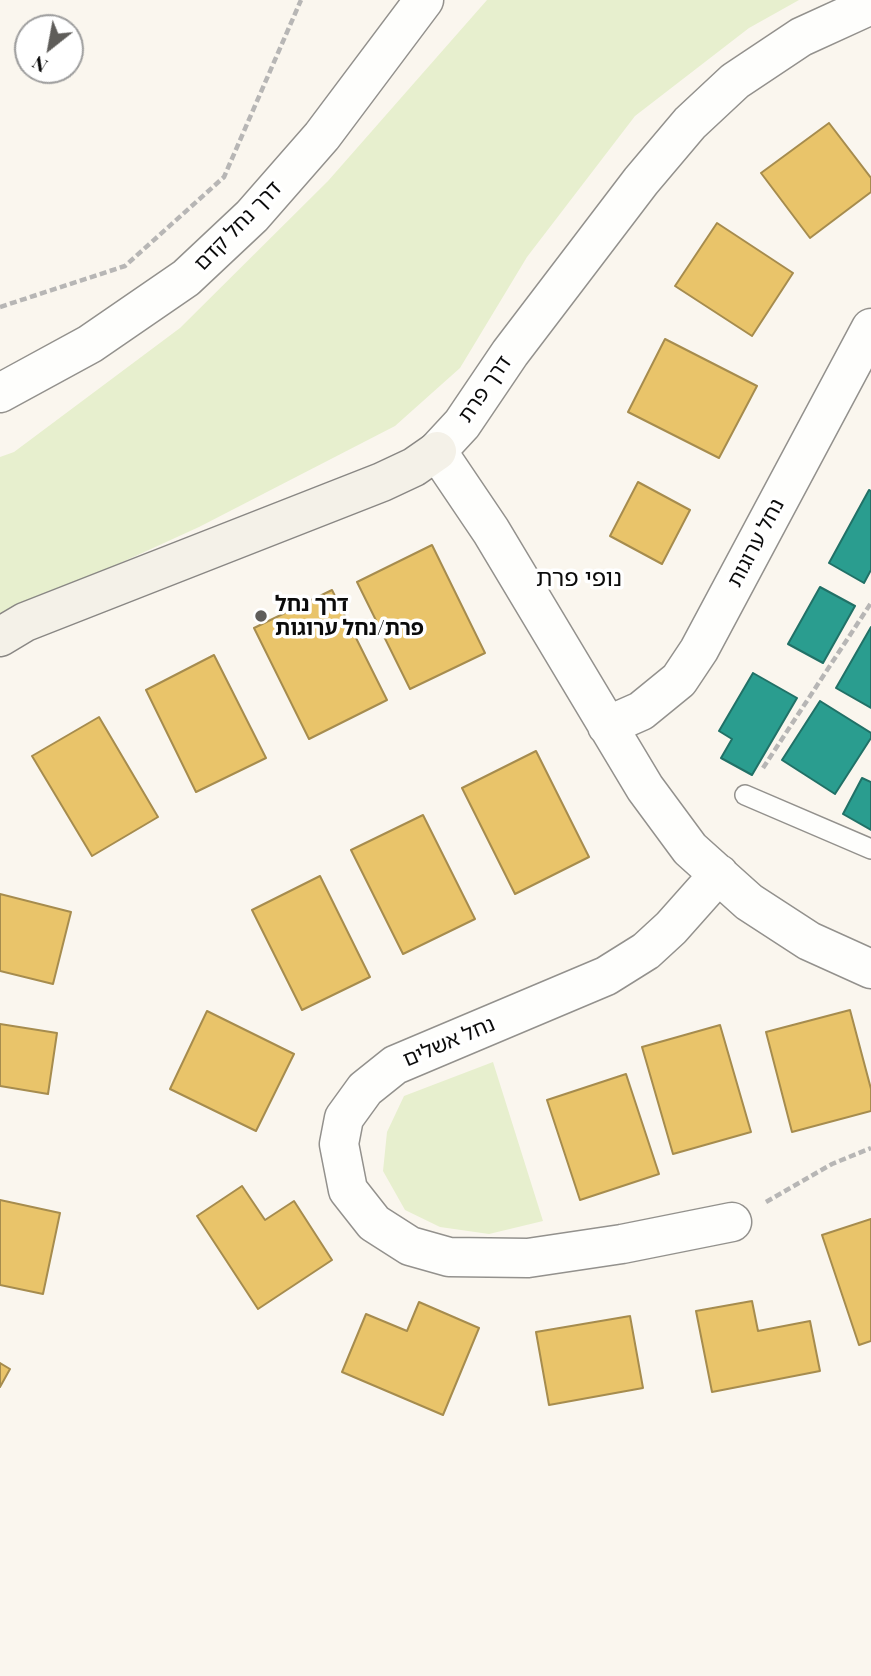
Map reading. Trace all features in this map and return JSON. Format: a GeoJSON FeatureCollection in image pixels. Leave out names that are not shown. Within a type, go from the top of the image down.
{"type":"FeatureCollection","features":[{"type":"Feature","properties":{"kind":"street","name":"דרך נחל קדם"},"geometry":{"type":"LineString","coordinates":[[0,393],[90,344],[196,269],[252,216],[322,135],[424,0]]}},
{"type":"Feature","properties":{"kind":"street","name":"דרך פרת"},"geometry":{"type":"LineString","coordinates":[[0,637],[25,621],[382,482],[414,467],[437,451],[462,424],[510,353],[632,192],[690,123],[735,80],[801,37],[871,5]]}},
{"type":"Feature","properties":{"kind":"street","name":"נחל ערוגות"},"geometry":{"type":"LineString","coordinates":[[607,726],[641,711],[679,680],[699,650],[871,328]]}},
{"type":"Feature","properties":{"kind":"street"},"geometry":{"type":"LineString","coordinates":[[437,451],[491,531],[645,788],[690,849],[750,902],[810,942],[871,969]]}},
{"type":"Feature","properties":{"kind":"street","name":"נחל אשלים"},"geometry":{"type":"LineString","coordinates":[[719,874],[671,928],[646,951],[606,976],[394,1065],[365,1089],[344,1118],[339,1144],[348,1189],[374,1223],[410,1247],[449,1257],[528,1258],[622,1244],[732,1222]]}},
{"type":"Feature","properties":{"kind":"lane"},"geometry":{"type":"LineString","coordinates":[[745,795],[871,849]]}},
{"type":"Feature","properties":{"kind":"path"},"geometry":{"type":"LineString","coordinates":[[0,307],[125,266],[224,177],[301,0]]}},
{"type":"Feature","properties":{"kind":"path"},"geometry":{"type":"LineString","coordinates":[[745,795],[871,603]]}},
{"type":"Feature","properties":{"kind":"path"},"geometry":{"type":"LineString","coordinates":[[732,1222],[832,1164],[871,1148]]}},
{"type":"Feature","properties":{"kind":"green space"},"geometry":{"type":"Polygon","coordinates":[[[487,0],[799,0],[749,28],[635,116],[527,257],[460,368],[395,426],[199,527],[0,618],[0,457],[14,452],[180,328],[328,181],[487,0]]]}},
{"type":"Feature","properties":{"kind":"green space"},"geometry":{"type":"Polygon","coordinates":[[[493,1062],[543,1221],[489,1234],[440,1227],[405,1210],[383,1171],[387,1132],[404,1096],[493,1062]]]}},
{"type":"Feature","properties":{"kind":"building: Homes"},"geometry":{"type":"Polygon","coordinates":[[[829,123],[871,178],[871,192],[810,238],[761,173],[829,123]]]}},
{"type":"Feature","properties":{"kind":"building: Homes"},"geometry":{"type":"Polygon","coordinates":[[[717,223],[793,273],[752,336],[675,286],[717,223]]]}},
{"type":"Feature","properties":{"kind":"building: Homes"},"geometry":{"type":"Polygon","coordinates":[[[665,339],[757,386],[719,458],[628,412],[665,339]]]}},
{"type":"Feature","properties":{"kind":"building: Homes"},"geometry":{"type":"Polygon","coordinates":[[[638,482],[690,510],[662,564],[610,536],[638,482]]]}},
{"type":"Feature","properties":{"kind":"building: Homes"},"geometry":{"type":"Polygon","coordinates":[[[432,545],[485,653],[410,689],[357,582],[432,545]]]}},
{"type":"Feature","properties":{"kind":"building: Homes"},"geometry":{"type":"Polygon","coordinates":[[[332,590],[387,700],[309,739],[254,628],[332,590]]]}},
{"type":"Feature","properties":{"kind":"building: Homes"},"geometry":{"type":"Polygon","coordinates":[[[214,655],[266,758],[196,792],[146,690],[214,655]]]}},
{"type":"Feature","properties":{"kind":"building: Homes"},"geometry":{"type":"Polygon","coordinates":[[[99,717],[158,817],[92,856],[32,756],[99,717]]]}},
{"type":"Feature","properties":{"kind":"building: Homes"},"geometry":{"type":"Polygon","coordinates":[[[536,751],[589,857],[515,894],[462,788],[536,751]]]}},
{"type":"Feature","properties":{"kind":"building: Homes"},"geometry":{"type":"Polygon","coordinates":[[[423,815],[475,919],[403,954],[351,850],[423,815]]]}},
{"type":"Feature","properties":{"kind":"building: Homes"},"geometry":{"type":"Polygon","coordinates":[[[320,876],[370,977],[302,1010],[252,910],[320,876]]]}},
{"type":"Feature","properties":{"kind":"building: Homes"},"geometry":{"type":"Polygon","coordinates":[[[0,894],[71,912],[53,984],[0,971],[0,894]]]}},
{"type":"Feature","properties":{"kind":"building: Homes"},"geometry":{"type":"Polygon","coordinates":[[[850,1010],[871,1089],[871,1111],[792,1132],[766,1032],[850,1010]]]}},
{"type":"Feature","properties":{"kind":"building: Homes"},"geometry":{"type":"Polygon","coordinates":[[[207,1011],[294,1054],[256,1131],[170,1089],[207,1011]]]}},
{"type":"Feature","properties":{"kind":"building: Homes"},"geometry":{"type":"Polygon","coordinates":[[[0,1024],[57,1033],[48,1094],[0,1086],[0,1024]]]}},
{"type":"Feature","properties":{"kind":"building: Homes"},"geometry":{"type":"Polygon","coordinates":[[[720,1025],[751,1132],[673,1154],[642,1047],[720,1025]]]}},
{"type":"Feature","properties":{"kind":"building: Homes"},"geometry":{"type":"Polygon","coordinates":[[[626,1074],[659,1174],[580,1200],[547,1100],[626,1074]]]}},
{"type":"Feature","properties":{"kind":"building: Homes"},"geometry":{"type":"Polygon","coordinates":[[[242,1186],[265,1220],[294,1201],[332,1260],[258,1309],[197,1216],[242,1186]]]}},
{"type":"Feature","properties":{"kind":"building: Homes"},"geometry":{"type":"Polygon","coordinates":[[[0,1200],[60,1213],[43,1294],[0,1285],[0,1200]]]}},
{"type":"Feature","properties":{"kind":"building: Homes"},"geometry":{"type":"Polygon","coordinates":[[[871,1219],[871,1341],[859,1345],[822,1235],[871,1219]]]}},
{"type":"Feature","properties":{"kind":"building: Homes"},"geometry":{"type":"Polygon","coordinates":[[[752,1301],[758,1331],[810,1321],[820,1371],[712,1392],[696,1311],[752,1301]]]}},
{"type":"Feature","properties":{"kind":"building: Homes"},"geometry":{"type":"Polygon","coordinates":[[[419,1302],[479,1328],[443,1415],[342,1372],[366,1314],[407,1331],[419,1302]]]}},
{"type":"Feature","properties":{"kind":"building: Homes"},"geometry":{"type":"Polygon","coordinates":[[[630,1316],[643,1388],[549,1405],[536,1332],[630,1316]]]}},
{"type":"Feature","properties":{"kind":"building: Homes"},"geometry":{"type":"Polygon","coordinates":[[[0,1363],[10,1369],[0,1387],[0,1363]]]}},
{"type":"Feature","properties":{"kind":"building: Schools"},"geometry":{"type":"Polygon","coordinates":[[[869,490],[871,570],[864,583],[829,563],[869,490]]]}},
{"type":"Feature","properties":{"kind":"building: Schools"},"geometry":{"type":"Polygon","coordinates":[[[820,587],[855,606],[823,663],[788,644],[820,587]]]}},
{"type":"Feature","properties":{"kind":"building: Schools"},"geometry":{"type":"Polygon","coordinates":[[[871,627],[871,708],[836,688],[871,627]]]}},
{"type":"Feature","properties":{"kind":"building: Schools"},"geometry":{"type":"Polygon","coordinates":[[[753,673],[797,698],[752,775],[721,758],[732,739],[719,731],[753,673]]]}},
{"type":"Feature","properties":{"kind":"building: Schools"},"geometry":{"type":"Polygon","coordinates":[[[820,701],[871,733],[871,738],[835,794],[782,760],[820,701]]]}},
{"type":"Feature","properties":{"kind":"building: Schools"},"geometry":{"type":"Polygon","coordinates":[[[862,778],[871,782],[871,830],[843,814],[862,778]]]}},
{"type":"Feature","properties":{"kind":"place","name":"דרך נחל פרת/נחל ערוגות"},"geometry":{"type":"Point","coordinates":[261,616]}},
{"type":"Feature","properties":{"kind":"district","name":"נופי פרת"},"geometry":{"type":"Point","coordinates":[579,579]}}]}
